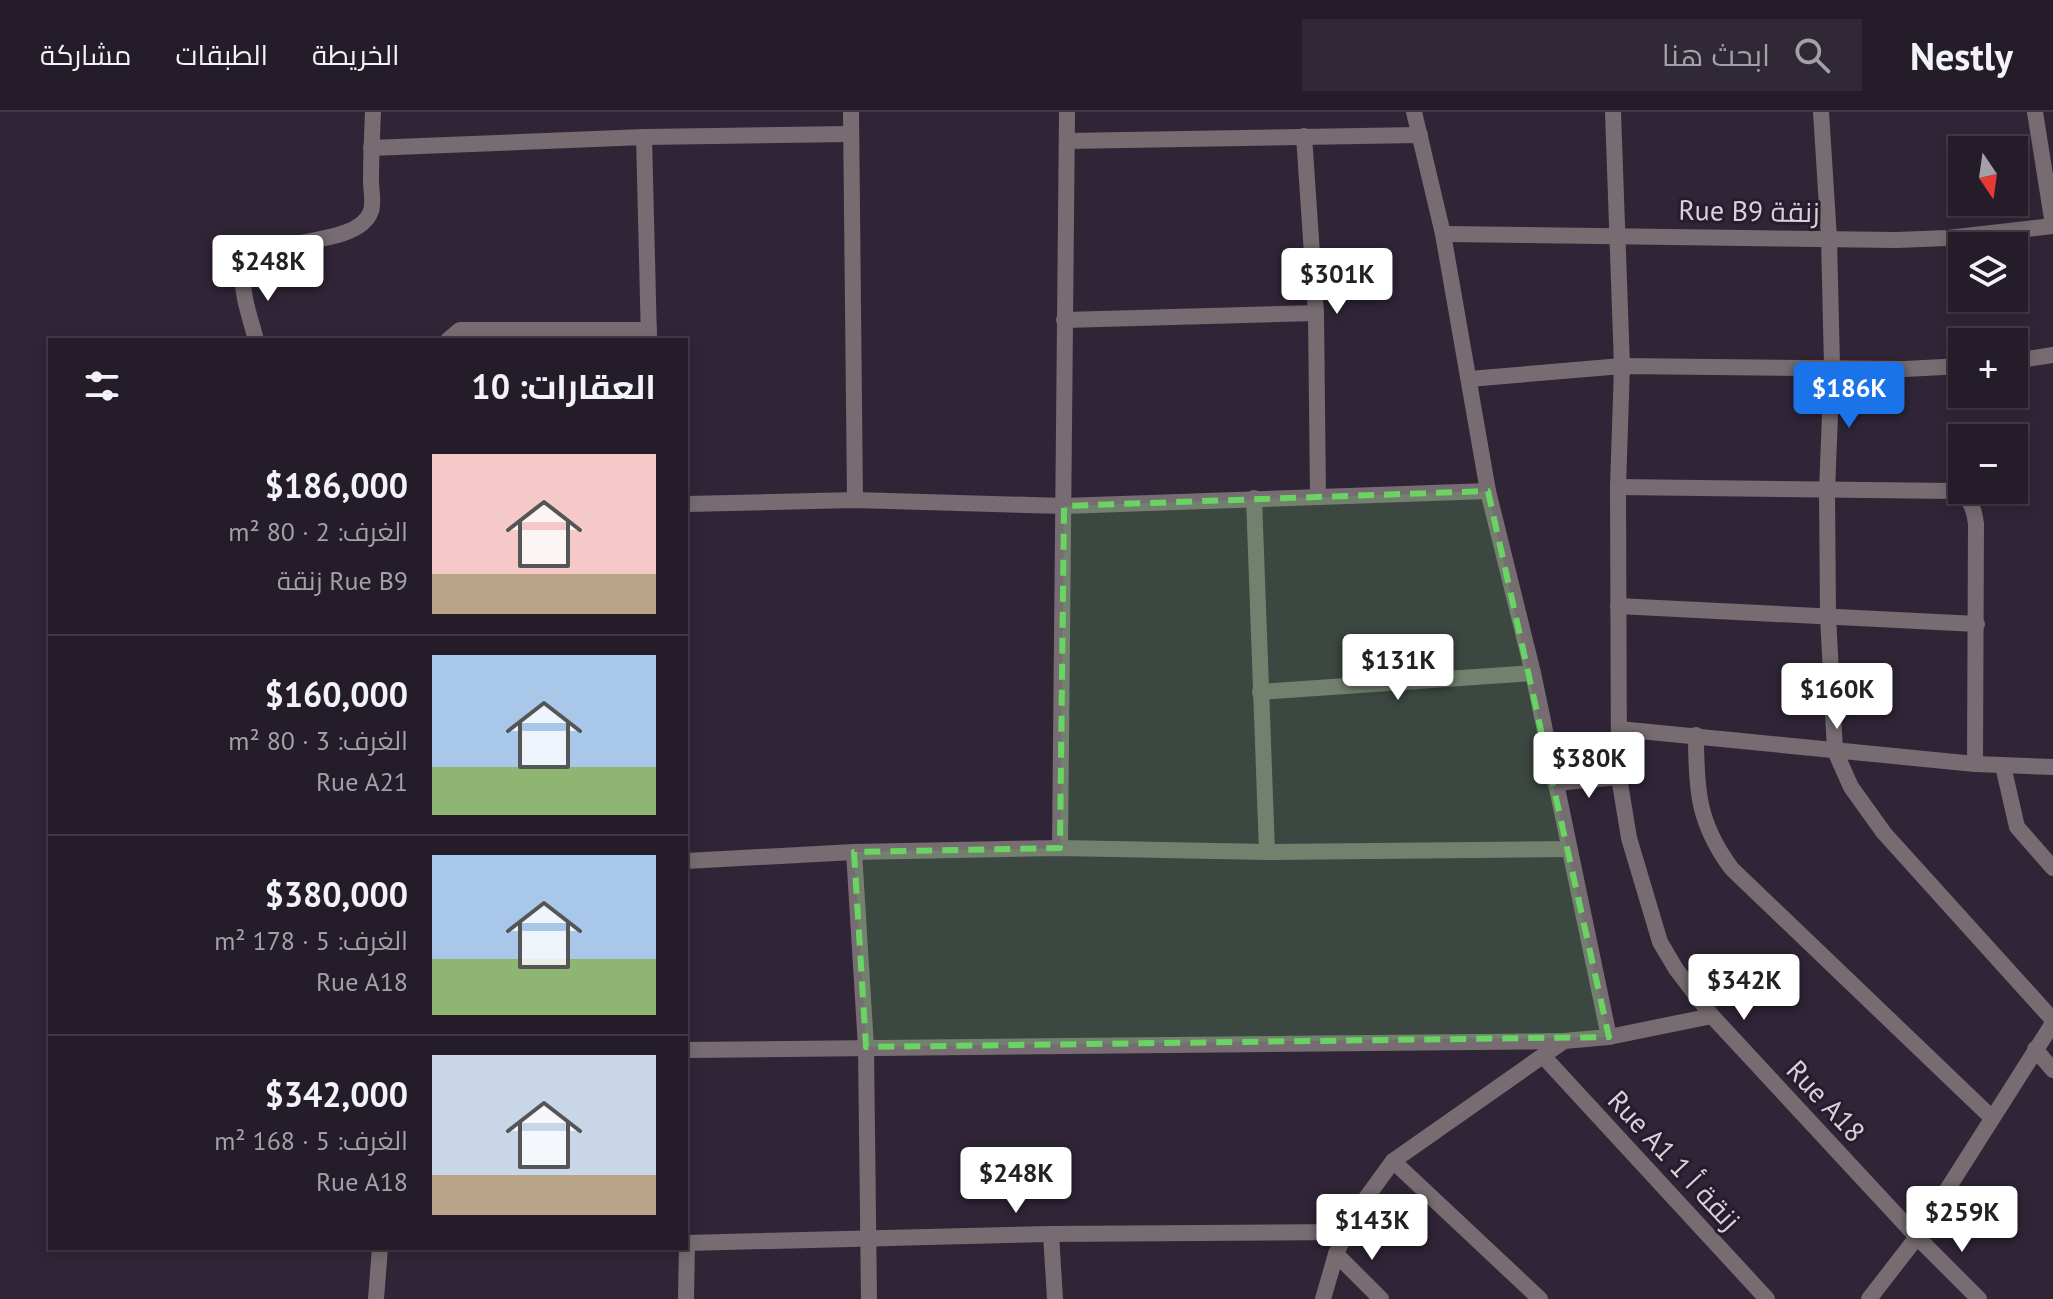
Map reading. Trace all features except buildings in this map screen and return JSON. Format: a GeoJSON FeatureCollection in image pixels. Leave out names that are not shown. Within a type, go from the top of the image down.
{"type":"FeatureCollection","features":[{"type":"Feature","properties":{"kind":"street"},"geometry":{"type":"LineString","coordinates":[[256,338],[244,286],[243,271],[248,262],[261,254],[346,232],[361,225],[372,210],[373,112]]}},
{"type":"Feature","properties":{"kind":"street"},"geometry":{"type":"LineString","coordinates":[[851,112],[855,500]]}},
{"type":"Feature","properties":{"kind":"street"},"geometry":{"type":"LineString","coordinates":[[1060,848],[1067,112]]}},
{"type":"Feature","properties":{"kind":"street"},"geometry":{"type":"LineString","coordinates":[[1414,112],[1443,234],[1488,491],[1533,673],[1609,1037]]}},
{"type":"Feature","properties":{"kind":"street","name":"Rue A18"},"geometry":{"type":"LineString","coordinates":[[1613,112],[1622,366],[1618,487],[1619,777],[1629,838],[1660,942],[1676,969],[1712,1016],[1917,1237],[1979,1299]]}},
{"type":"Feature","properties":{"kind":"street"},"geometry":{"type":"LineString","coordinates":[[1821,112],[1829,238],[1832,366],[1827,490],[1828,616],[1835,751],[1851,787],[1884,833],[2053,1021],[1917,1237],[1869,1299]]}},
{"type":"Feature","properties":{"kind":"street"},"geometry":{"type":"LineString","coordinates":[[2035,112],[2053,225]]}},
{"type":"Feature","properties":{"kind":"street"},"geometry":{"type":"LineString","coordinates":[[371,148],[644,137],[850,134]]}},
{"type":"Feature","properties":{"kind":"street"},"geometry":{"type":"LineString","coordinates":[[1068,141],[1420,135]]}},
{"type":"Feature","properties":{"kind":"street"},"geometry":{"type":"LineString","coordinates":[[1304,136],[1316,313],[1318,497]]}},
{"type":"Feature","properties":{"kind":"street"},"geometry":{"type":"LineString","coordinates":[[450,338],[460,330],[649,335],[644,137]]}},
{"type":"Feature","properties":{"kind":"street","name":"Rue B9 زنقة"},"geometry":{"type":"LineString","coordinates":[[1443,234],[1896,240],[1948,238],[2053,225]]}},
{"type":"Feature","properties":{"kind":"street"},"geometry":{"type":"LineString","coordinates":[[1064,320],[1316,313]]}},
{"type":"Feature","properties":{"kind":"street"},"geometry":{"type":"LineString","coordinates":[[2028,359],[2053,355]]}},
{"type":"Feature","properties":{"kind":"street"},"geometry":{"type":"LineString","coordinates":[[1469,379],[1622,366],[1948,367]]}},
{"type":"Feature","properties":{"kind":"street"},"geometry":{"type":"LineString","coordinates":[[1618,487],[1955,491],[1967,496],[1974,509],[1976,524],[1975,764]]}},
{"type":"Feature","properties":{"kind":"street"},"geometry":{"type":"LineString","coordinates":[[688,504],[855,500],[1064,506],[1488,491]]}},
{"type":"Feature","properties":{"kind":"street"},"geometry":{"type":"LineString","coordinates":[[1254,498],[1267,852]]}},
{"type":"Feature","properties":{"kind":"street"},"geometry":{"type":"LineString","coordinates":[[1618,606],[1977,624]]}},
{"type":"Feature","properties":{"kind":"street"},"geometry":{"type":"LineString","coordinates":[[1260,692],[1533,673]]}},
{"type":"Feature","properties":{"kind":"street"},"geometry":{"type":"LineString","coordinates":[[1619,729],[1975,764],[2053,767]]}},
{"type":"Feature","properties":{"kind":"street"},"geometry":{"type":"LineString","coordinates":[[1696,735],[1699,804],[1711,838],[1732,869],[1991,1117]]}},
{"type":"Feature","properties":{"kind":"street"},"geometry":{"type":"LineString","coordinates":[[2003,766],[2017,827],[2053,868]]}},
{"type":"Feature","properties":{"kind":"street"},"geometry":{"type":"LineString","coordinates":[[1555,783],[1619,777]]}},
{"type":"Feature","properties":{"kind":"street"},"geometry":{"type":"LineString","coordinates":[[688,861],[854,852],[1060,848],[1267,852],[1569,849]]}},
{"type":"Feature","properties":{"kind":"street"},"geometry":{"type":"LineString","coordinates":[[854,852],[866,1047],[869,1299]]}},
{"type":"Feature","properties":{"kind":"street"},"geometry":{"type":"LineString","coordinates":[[688,1050],[1564,1041],[1609,1037],[1712,1016]]}},
{"type":"Feature","properties":{"kind":"street"},"geometry":{"type":"LineString","coordinates":[[1323,1299],[1346,1232],[1393,1161],[1564,1041]]}},
{"type":"Feature","properties":{"kind":"street"},"geometry":{"type":"LineString","coordinates":[[2035,1049],[2053,1070]]}},
{"type":"Feature","properties":{"kind":"street","name":"Rue A1 زنقة أ 1"},"geometry":{"type":"LineString","coordinates":[[1543,1056],[1767,1299]]}},
{"type":"Feature","properties":{"kind":"street"},"geometry":{"type":"LineString","coordinates":[[1393,1161],[1540,1299]]}},
{"type":"Feature","properties":{"kind":"street"},"geometry":{"type":"LineString","coordinates":[[688,1243],[1051,1234],[1346,1232]]}},
{"type":"Feature","properties":{"kind":"street"},"geometry":{"type":"LineString","coordinates":[[1051,1234],[1055,1299]]}},
{"type":"Feature","properties":{"kind":"street"},"geometry":{"type":"LineString","coordinates":[[376,1299],[380,1250]]}},
{"type":"Feature","properties":{"kind":"street"},"geometry":{"type":"LineString","coordinates":[[686,1299],[687,1250]]}},
{"type":"Feature","properties":{"kind":"street"},"geometry":{"type":"LineString","coordinates":[[1336,1254],[1381,1299]]}},
{"type":"Feature","properties":{"kind":"highlighted area"},"geometry":{"type":"Polygon","coordinates":[[[1488,491],[1609,1037],[866,1047],[854,852],[1060,848],[1064,506],[1488,491]]]}}]}
